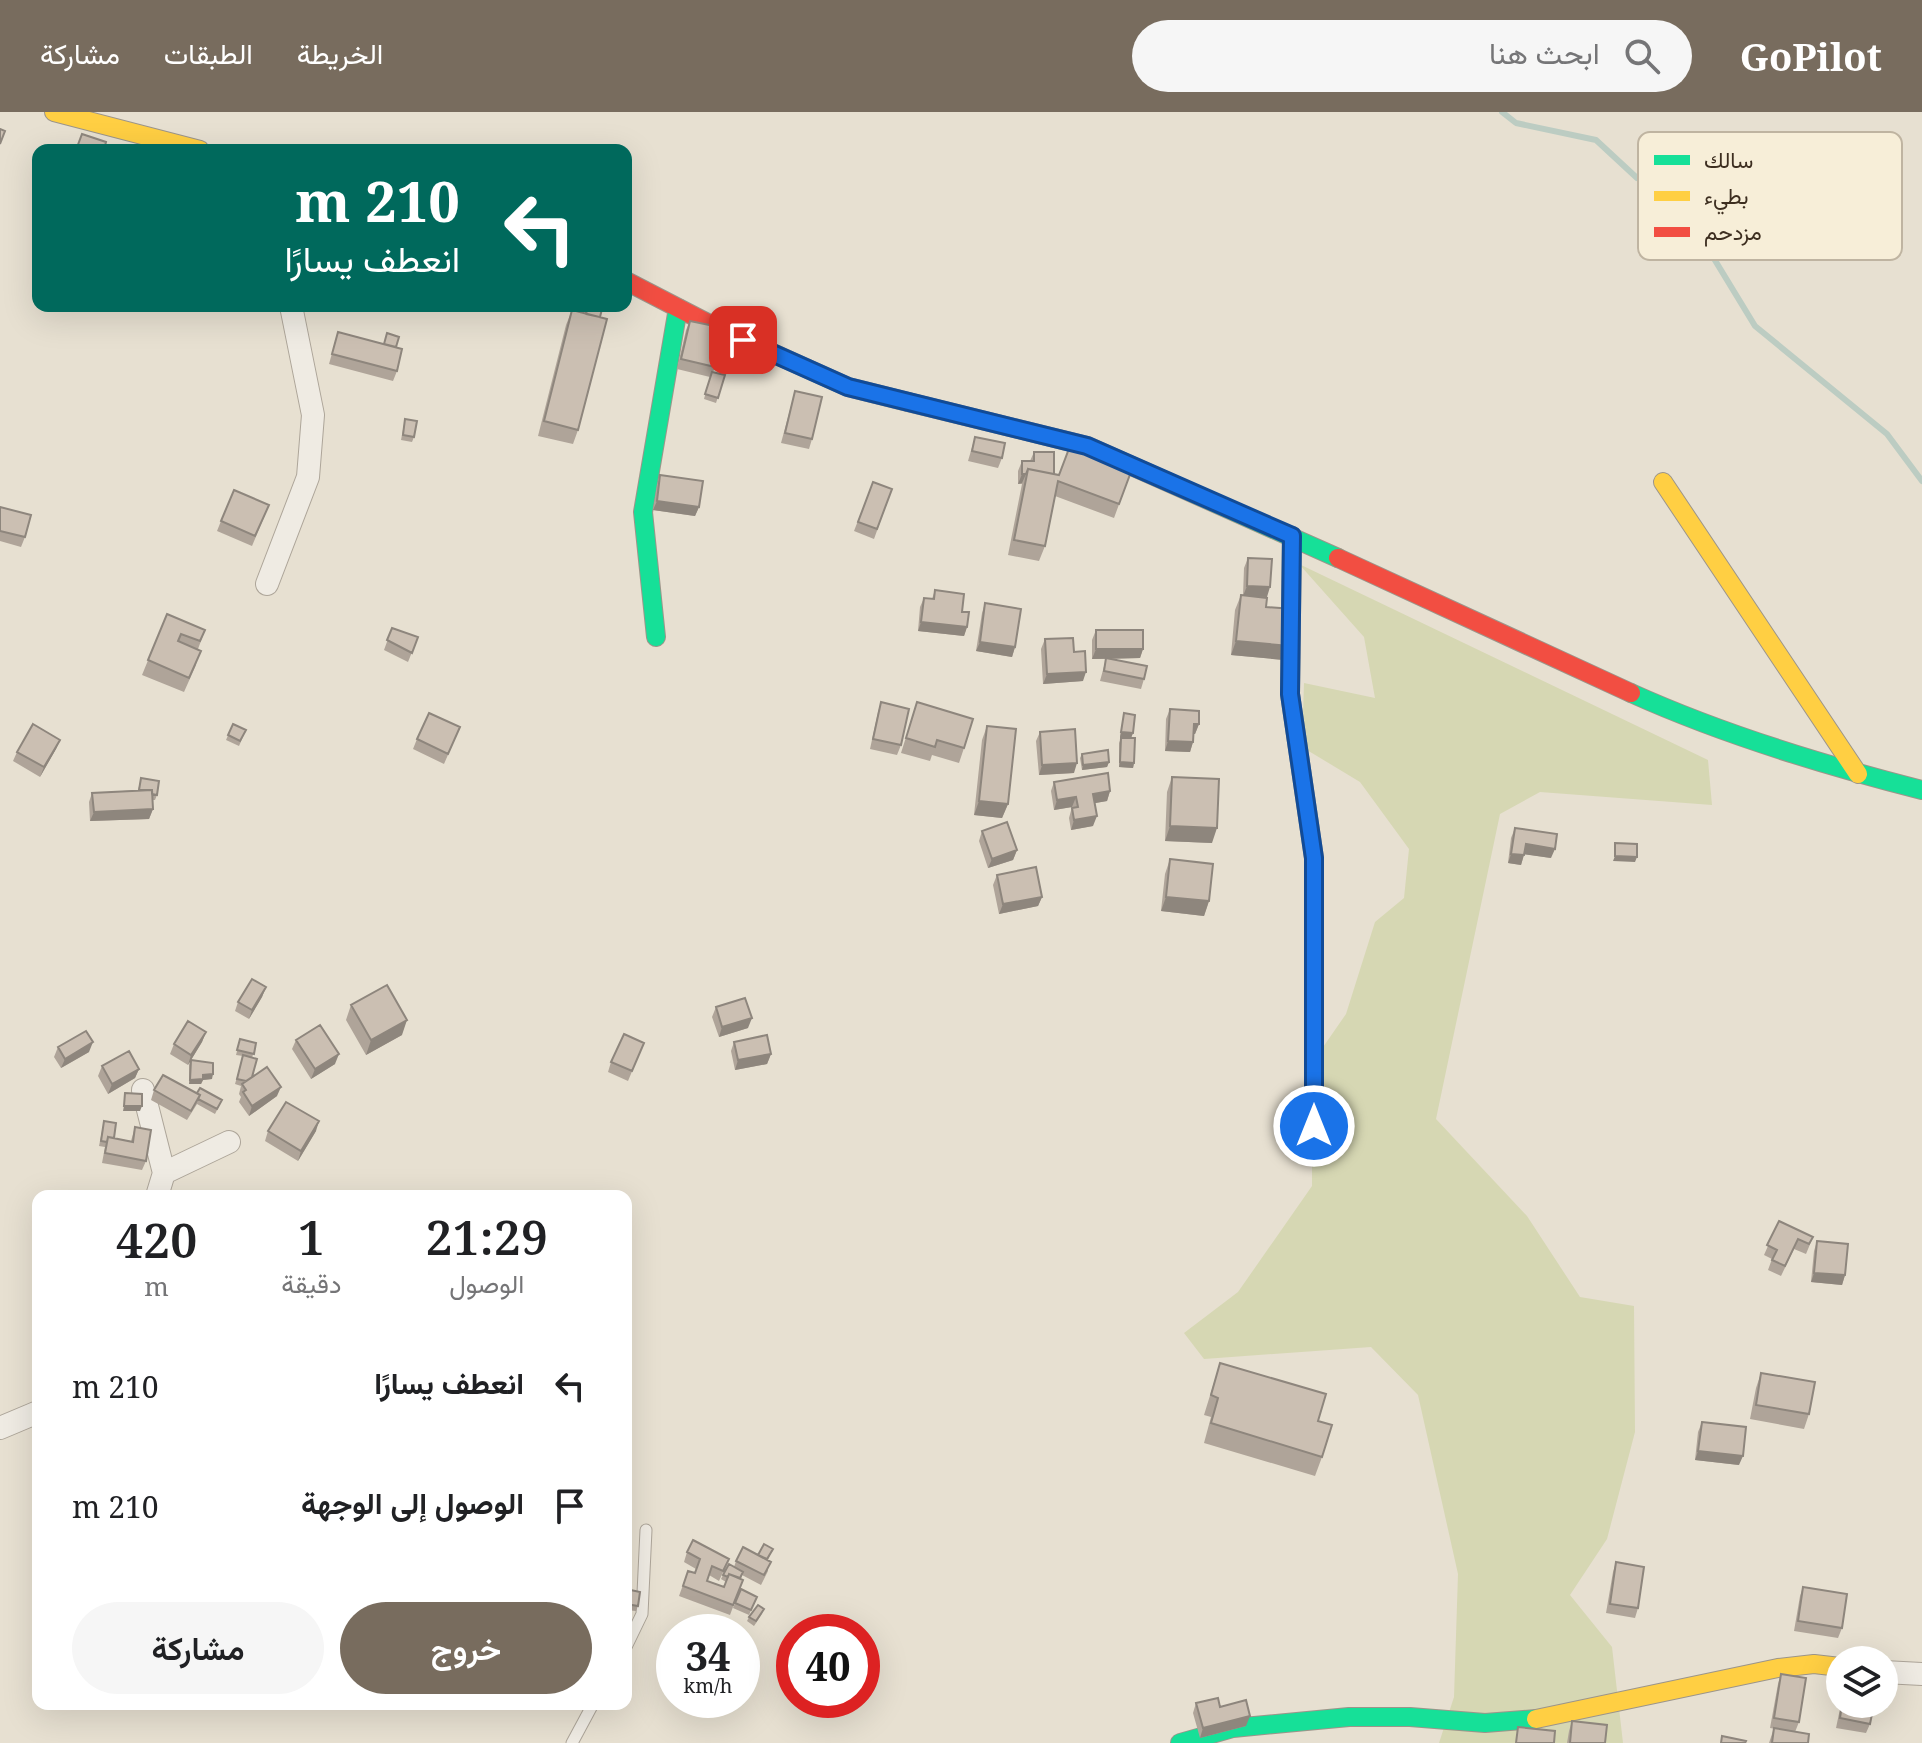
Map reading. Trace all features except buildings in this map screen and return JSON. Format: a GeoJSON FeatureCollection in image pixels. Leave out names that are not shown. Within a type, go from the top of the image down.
{"type":"FeatureCollection","features":[{"type":"Feature","properties":{"kind":"street"},"geometry":{"type":"LineString","coordinates":[[54,112],[176,144]]}},
{"type":"Feature","properties":{"kind":"street"},"geometry":{"type":"LineString","coordinates":[[98,144],[102,125]]}},
{"type":"Feature","properties":{"kind":"street"},"geometry":{"type":"LineString","coordinates":[[632,284],[848,387],[1087,446],[1292,536],[1636,695],[1764,744],[1858,774],[1922,790]]}},
{"type":"Feature","properties":{"kind":"street"},"geometry":{"type":"LineString","coordinates":[[656,637],[643,512],[678,308]]}},
{"type":"Feature","properties":{"kind":"street"},"geometry":{"type":"LineString","coordinates":[[267,584],[308,477],[313,415],[292,312]]}},
{"type":"Feature","properties":{"kind":"street"},"geometry":{"type":"LineString","coordinates":[[1663,482],[1858,774]]}},
{"type":"Feature","properties":{"kind":"street"},"geometry":{"type":"LineString","coordinates":[[1292,536],[1290,694],[1314,858],[1314,1126]]}},
{"type":"Feature","properties":{"kind":"street"},"geometry":{"type":"LineString","coordinates":[[143,1090],[164,1173],[159,1190]]}},
{"type":"Feature","properties":{"kind":"street"},"geometry":{"type":"LineString","coordinates":[[164,1173],[229,1142]]}},
{"type":"Feature","properties":{"kind":"street"},"geometry":{"type":"LineString","coordinates":[[0,1428],[32,1415]]}},
{"type":"Feature","properties":{"kind":"street"},"geometry":{"type":"LineString","coordinates":[[1180,1743],[1233,1728],[1349,1717],[1410,1717],[1485,1723],[1550,1718],[1778,1668],[1826,1665]]}},
{"type":"Feature","properties":{"kind":"street"},"geometry":{"type":"LineString","coordinates":[[1898,1673],[1922,1674]]}},
{"type":"Feature","properties":{"kind":"lane"},"geometry":{"type":"LineString","coordinates":[[632,1635],[642,1614],[646,1530]]}},
{"type":"Feature","properties":{"kind":"lane"},"geometry":{"type":"LineString","coordinates":[[572,1743],[590,1710]]}},
{"type":"Feature","properties":{"kind":"green space"},"geometry":{"type":"Polygon","coordinates":[[[1299,564],[1708,760],[1712,805],[1540,792],[1500,814],[1436,1119],[1527,1216],[1580,1297],[1634,1306],[1635,1432],[1607,1539],[1570,1595],[1612,1647],[1623,1743],[1439,1743],[1454,1697],[1458,1574],[1418,1395],[1371,1347],[1204,1359],[1184,1333],[1238,1292],[1312,1186],[1312,1063],[1346,1014],[1375,922],[1404,898],[1409,849],[1360,782],[1302,747],[1304,683],[1375,698],[1364,637],[1299,564]]]}},
{"type":"Feature","properties":{"kind":"waterway"},"geometry":{"type":"LineString","coordinates":[[1502,112],[1516,123],[1596,140],[1638,178]]}},
{"type":"Feature","properties":{"kind":"waterway"},"geometry":{"type":"LineString","coordinates":[[1715,260],[1755,326],[1887,434],[1922,481]]}},
{"type":"Feature","properties":{"kind":"traffic: fast"},"geometry":{"type":"LineString","coordinates":[[656,637],[643,512],[678,308]]}},
{"type":"Feature","properties":{"kind":"traffic: fast"},"geometry":{"type":"LineString","coordinates":[[908,402],[1087,446],[1338,558]]}},
{"type":"Feature","properties":{"kind":"traffic: fast"},"geometry":{"type":"LineString","coordinates":[[1292,536],[1290,694],[1314,858],[1314,940]]}},
{"type":"Feature","properties":{"kind":"traffic: fast"},"geometry":{"type":"LineString","coordinates":[[1631,693],[1774,748],[1922,790]]}},
{"type":"Feature","properties":{"kind":"traffic: fast"},"geometry":{"type":"LineString","coordinates":[[1180,1743],[1233,1728],[1349,1717],[1410,1717],[1485,1723],[1536,1719]]}},
{"type":"Feature","properties":{"kind":"traffic: slow"},"geometry":{"type":"LineString","coordinates":[[54,112],[177,144]]}},
{"type":"Feature","properties":{"kind":"traffic: slow"},"geometry":{"type":"LineString","coordinates":[[1663,482],[1858,774]]}},
{"type":"Feature","properties":{"kind":"traffic: slow"},"geometry":{"type":"LineString","coordinates":[[1536,1719],[1778,1668],[1826,1665]]}},
{"type":"Feature","properties":{"kind":"traffic: jam"},"geometry":{"type":"LineString","coordinates":[[632,284],[717,328],[848,387],[908,402]]}},
{"type":"Feature","properties":{"kind":"traffic: jam"},"geometry":{"type":"LineString","coordinates":[[1338,558],[1631,693]]}},
{"type":"Feature","properties":{"kind":"traffic: jam"},"geometry":{"type":"LineString","coordinates":[[1314,940],[1314,1126]]}},
{"type":"Feature","properties":{"kind":"route"},"geometry":{"type":"LineString","coordinates":[[743,340],[848,387],[1087,446],[1292,536],[1290,694],[1314,858],[1314,1126]]}}]}
